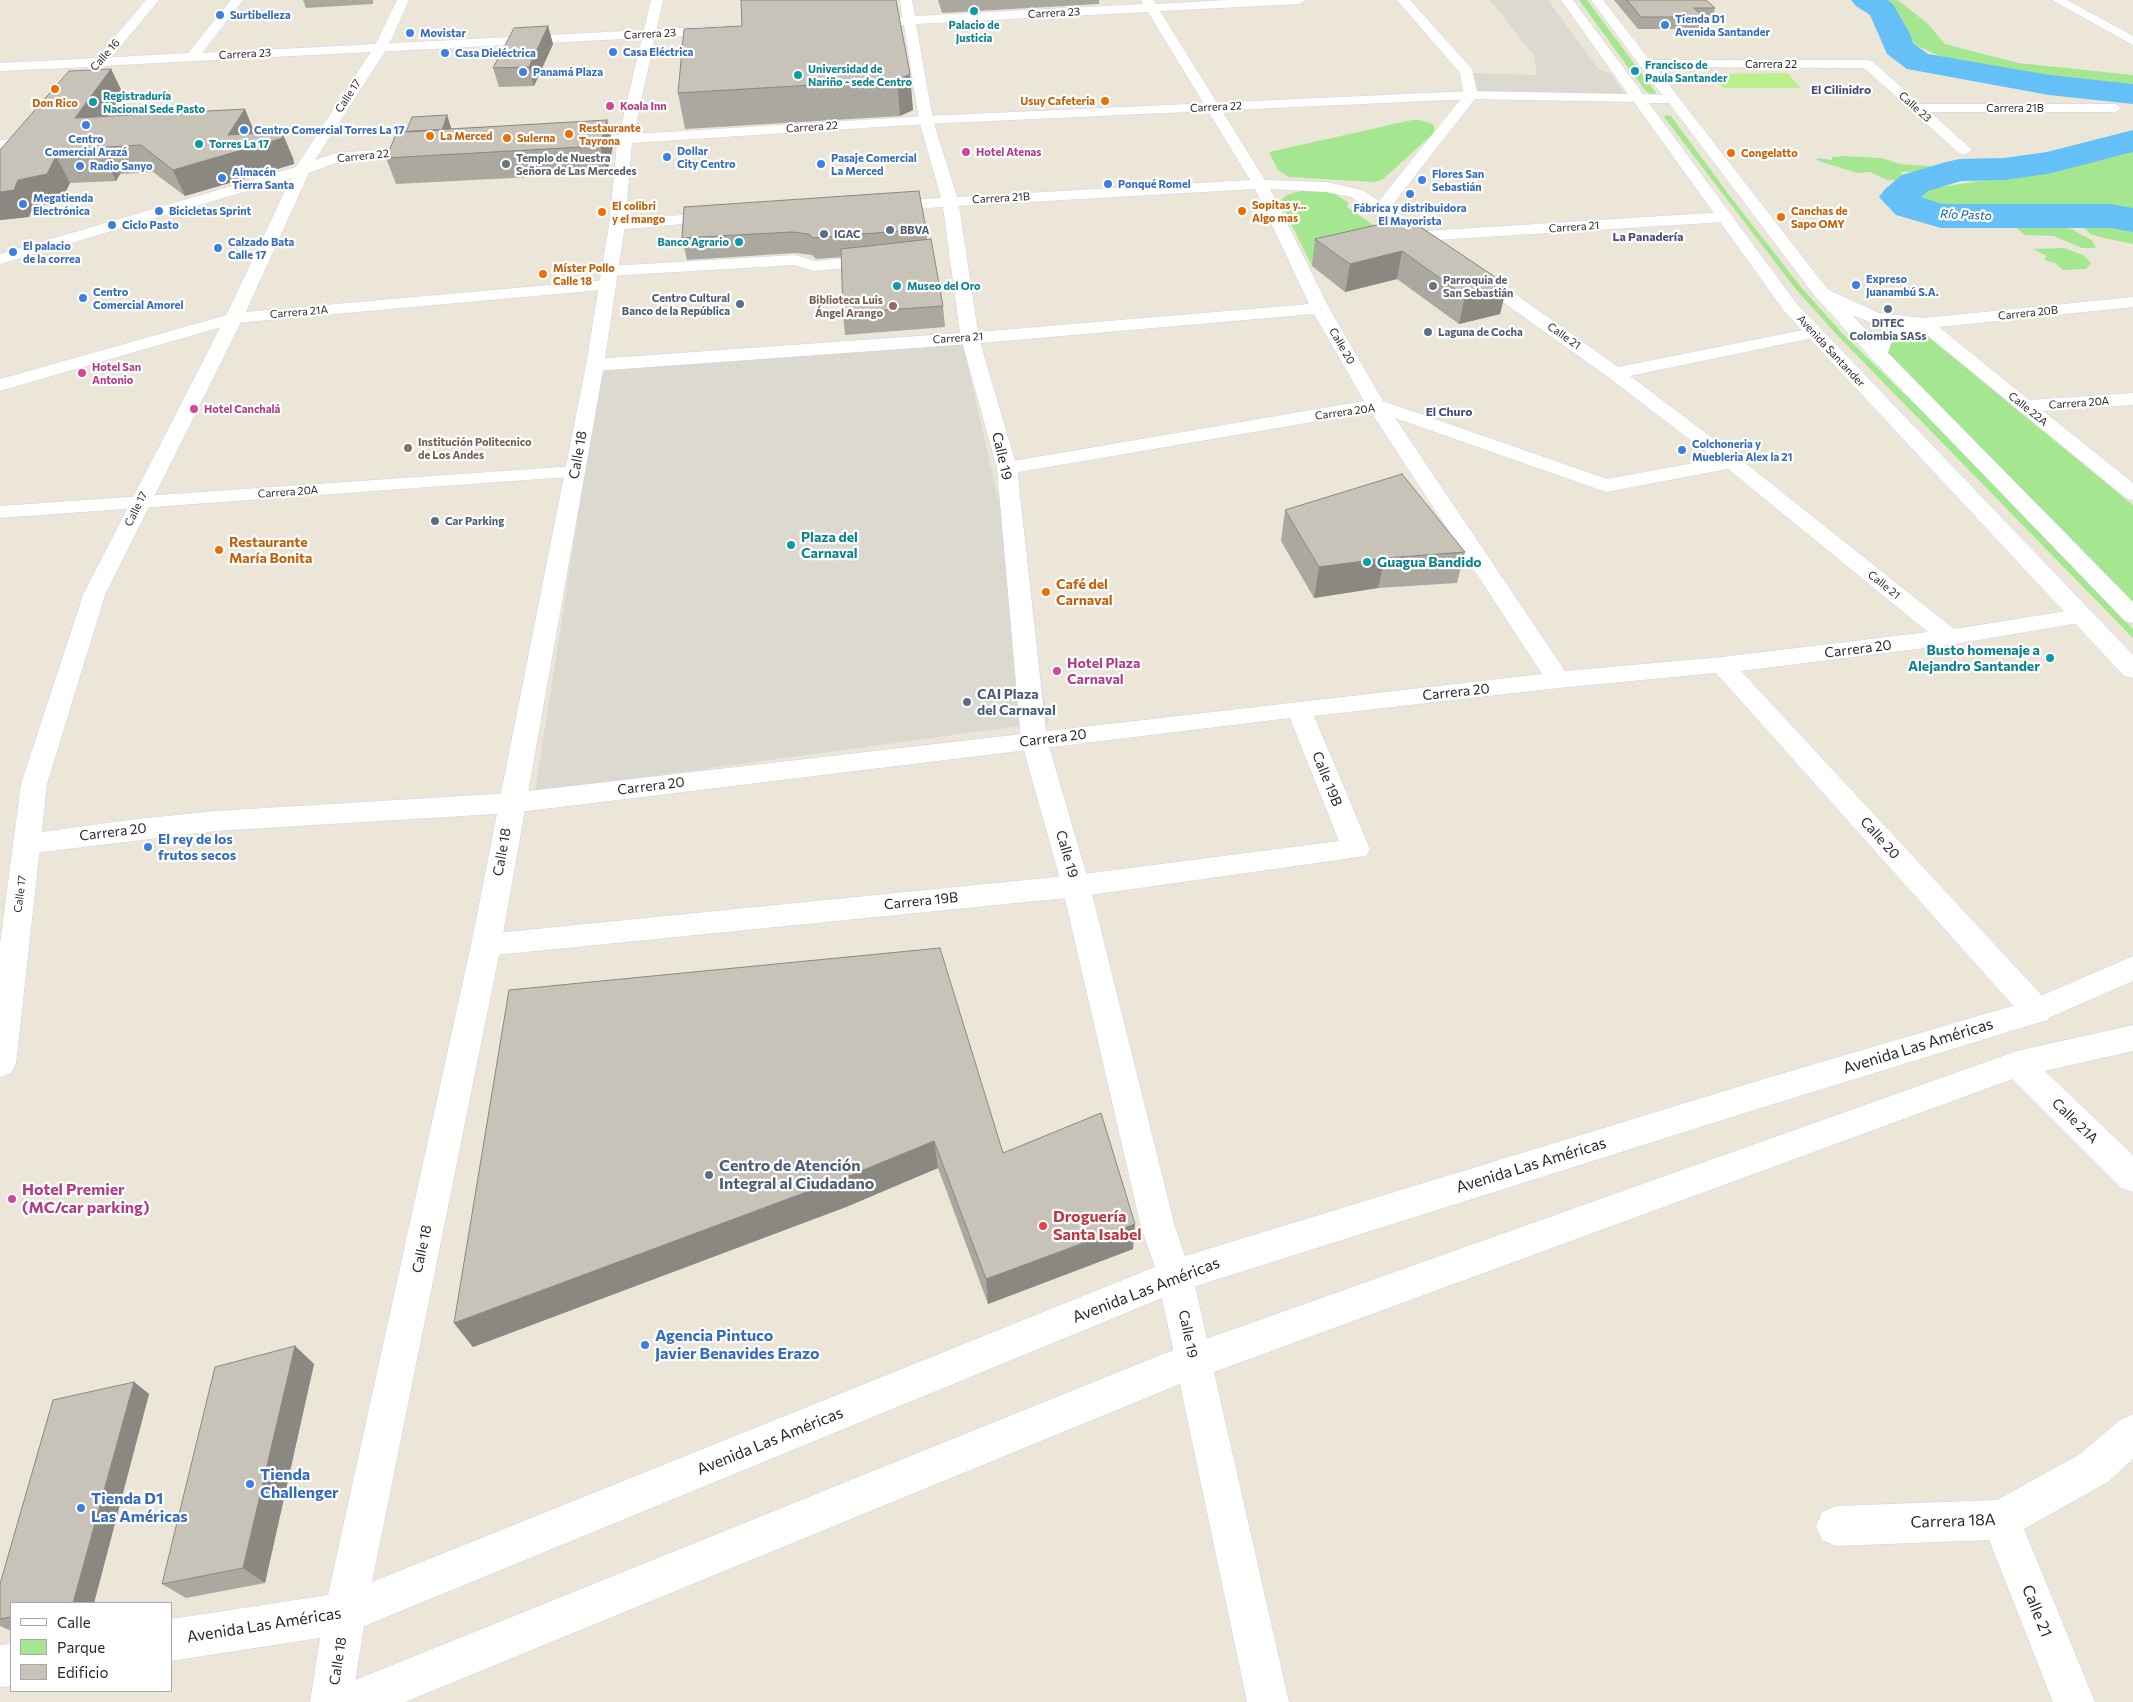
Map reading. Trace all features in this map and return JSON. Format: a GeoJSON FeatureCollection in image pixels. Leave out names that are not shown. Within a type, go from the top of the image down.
{"type":"FeatureCollection","features":[{"type":"Feature","properties":{"kind":"street","name":"Calle 16"},"geometry":{"type":"LineString","coordinates":[[58,112],[153,0]]}},
{"type":"Feature","properties":{"kind":"street"},"geometry":{"type":"LineString","coordinates":[[192,56],[237,0]]}},
{"type":"Feature","properties":{"kind":"street","name":"Calle 17"},"geometry":{"type":"LineString","coordinates":[[0,1064],[34,784],[94,595],[234,318],[302,170],[381,47],[403,0]]}},
{"type":"Feature","properties":{"kind":"street","name":"Calle 18"},"geometry":{"type":"LineString","coordinates":[[331,1702],[346,1613],[486,945],[511,803],[595,365],[616,225],[625,139],[657,0]]}},
{"type":"Feature","properties":{"kind":"street","name":"Calle 19"},"geometry":{"type":"LineString","coordinates":[[906,0],[911,20],[926,120],[950,201],[970,338],[1007,468],[1034,740],[1076,886],[1158,1227],[1175,1276],[1268,1702]]}},
{"type":"Feature","properties":{"kind":"street","name":"Carrera 23"},"geometry":{"type":"LineString","coordinates":[[848,24],[1150,4],[1299,0]]}},
{"type":"Feature","properties":{"kind":"street"},"geometry":{"type":"LineString","coordinates":[[1380,210],[1471,95],[1467,72],[1403,0]]}},
{"type":"Feature","properties":{"kind":"street","name":"Avenida Santander"},"geometry":{"type":"LineString","coordinates":[[1567,0],[1790,306],[1813,333],[2079,616],[2133,670]]}},
{"type":"Feature","properties":{"kind":"street"},"geometry":{"type":"LineString","coordinates":[[1597,0],[1820,291],[1879,355],[2133,616]]}},
{"type":"Feature","properties":{"kind":"street"},"geometry":{"type":"LineString","coordinates":[[2058,0],[2133,41]]}},
{"type":"Feature","properties":{"kind":"street"},"geometry":{"type":"LineString","coordinates":[[2080,0],[2116,21],[2132,27]]}},
{"type":"Feature","properties":{"kind":"street","name":"Calle 20"},"geometry":{"type":"LineString","coordinates":[[1150,4],[1260,184],[1320,308],[1376,405],[1558,680]]}},
{"type":"Feature","properties":{"kind":"street"},"geometry":{"type":"LineString","coordinates":[[2116,32],[2132,27]]}},
{"type":"Feature","properties":{"kind":"street","name":"Carrera 23"},"geometry":{"type":"LineString","coordinates":[[0,67],[740,30]]}},
{"type":"Feature","properties":{"kind":"street","name":"Carrera 22"},"geometry":{"type":"LineString","coordinates":[[1645,64],[1867,64]]}},
{"type":"Feature","properties":{"kind":"street","name":"Calle 23"},"geometry":{"type":"LineString","coordinates":[[1867,64],[1964,150]]}},
{"type":"Feature","properties":{"kind":"street","name":"Carrera 22"},"geometry":{"type":"LineString","coordinates":[[557,143],[926,120],[1471,95],[1672,99]]}},
{"type":"Feature","properties":{"kind":"street","name":"Carrera 21B"},"geometry":{"type":"LineString","coordinates":[[1916,108],[2115,108]]}},
{"type":"Feature","properties":{"kind":"street"},"geometry":{"type":"LineString","coordinates":[[23,154],[46,127]]}},
{"type":"Feature","properties":{"kind":"street"},"geometry":{"type":"LineString","coordinates":[[0,144],[34,141]]}},
{"type":"Feature","properties":{"kind":"street","name":"Carrera 22"},"geometry":{"type":"LineString","coordinates":[[0,259],[344,156],[441,150]]}},
{"type":"Feature","properties":{"kind":"street","name":"Carrera 21B"},"geometry":{"type":"LineString","coordinates":[[871,207],[1260,184],[1327,187],[1356,193],[1380,210]]}},
{"type":"Feature","properties":{"kind":"street","name":"Calle 21"},"geometry":{"type":"LineString","coordinates":[[1380,210],[1423,236],[1615,373],[1732,462],[1949,638]]}},
{"type":"Feature","properties":{"kind":"street"},"geometry":{"type":"LineString","coordinates":[[616,225],[734,216]]}},
{"type":"Feature","properties":{"kind":"street","name":"Carrera 21"},"geometry":{"type":"LineString","coordinates":[[1423,236],[1725,217]]}},
{"type":"Feature","properties":{"kind":"street","name":"Carrera 21A"},"geometry":{"type":"LineString","coordinates":[[0,385],[234,318],[796,260],[814,266],[893,259]]}},
{"type":"Feature","properties":{"kind":"street","name":"Carrera 20B"},"geometry":{"type":"LineString","coordinates":[[1820,291],[1850,308],[1876,318],[1923,324],[2133,302]]}},
{"type":"Feature","properties":{"kind":"street","name":"Carrera 21"},"geometry":{"type":"LineString","coordinates":[[595,365],[970,338],[1320,308]]}},
{"type":"Feature","properties":{"kind":"street","name":"Carrera 20B"},"geometry":{"type":"LineString","coordinates":[[1879,355],[1882,340],[1923,324]]}},
{"type":"Feature","properties":{"kind":"street","name":"Calle 22A"},"geometry":{"type":"LineString","coordinates":[[1923,324],[2133,494]]}},
{"type":"Feature","properties":{"kind":"street"},"geometry":{"type":"LineString","coordinates":[[1615,373],[1813,333]]}},
{"type":"Feature","properties":{"kind":"street","name":"Carrera 20A"},"geometry":{"type":"LineString","coordinates":[[2025,406],[2130,401]]}},
{"type":"Feature","properties":{"kind":"street","name":"Carrera 20A"},"geometry":{"type":"LineString","coordinates":[[1007,468],[1376,405],[1606,486],[1732,462]]}},
{"type":"Feature","properties":{"kind":"street","name":"Carrera 20A"},"geometry":{"type":"LineString","coordinates":[[0,512],[575,472]]}},
{"type":"Feature","properties":{"kind":"street","name":"Carrera 20"},"geometry":{"type":"LineString","coordinates":[[26,844],[216,821],[511,803],[1299,709],[1558,680],[1722,665],[1949,638],[2079,616]]}},
{"type":"Feature","properties":{"kind":"street","name":"Calle 20"},"geometry":{"type":"LineString","coordinates":[[1722,665],[2037,1011]]}},
{"type":"Feature","properties":{"kind":"street","name":"Calle 19B"},"geometry":{"type":"LineString","coordinates":[[1299,709],[1356,849]]}},
{"type":"Feature","properties":{"kind":"street","name":"Carrera 19B"},"geometry":{"type":"LineString","coordinates":[[486,945],[1076,886],[1356,849]]}},
{"type":"Feature","properties":{"kind":"street","name":"Avenida Las Américas"},"geometry":{"type":"LineString","coordinates":[[172,1640],[346,1613],[1175,1276],[1767,1092],[2037,1011],[2133,968]]}},
{"type":"Feature","properties":{"kind":"street"},"geometry":{"type":"LineString","coordinates":[[353,1702],[1194,1362],[2017,1064],[2133,1038]]}},
{"type":"Feature","properties":{"kind":"street","name":"Calle 21A"},"geometry":{"type":"LineString","coordinates":[[2017,1064],[2133,1177]]}},
{"type":"Feature","properties":{"kind":"street","name":"Carrera 18A"},"geometry":{"type":"LineString","coordinates":[[1836,1526],[2001,1520],[2094,1468],[2133,1433]]}},
{"type":"Feature","properties":{"kind":"street","name":"Calle 21"},"geometry":{"type":"LineString","coordinates":[[2001,1520],[2074,1702]]}},
{"type":"Feature","properties":{"kind":"green space"},"geometry":{"type":"Polygon","coordinates":[[[1579,0],[1587,0],[1655,94],[1651,95],[1644,89],[1579,0]]]}},
{"type":"Feature","properties":{"kind":"green space"},"geometry":{"type":"Polygon","coordinates":[[[1878,0],[1897,0],[1928,24],[1945,44],[2018,63],[2133,75],[2133,87],[2048,78],[1981,68],[1942,58],[1918,46],[1907,37],[1898,19],[1878,0]]]}},
{"type":"Feature","properties":{"kind":"green space"},"geometry":{"type":"Polygon","coordinates":[[[1787,73],[1801,88],[1723,88],[1711,74],[1787,73]]]}},
{"type":"Feature","properties":{"kind":"green space"},"geometry":{"type":"Polygon","coordinates":[[[1667,115],[1671,116],[1729,195],[1801,287],[1843,334],[1932,421],[2133,629],[2133,638],[1837,335],[1794,287],[1664,117],[1667,115]]]}},
{"type":"Feature","properties":{"kind":"green space"},"geometry":{"type":"Polygon","coordinates":[[[1412,120],[1433,124],[1435,132],[1382,180],[1374,182],[1289,177],[1278,170],[1269,152],[1412,120]]]}},
{"type":"Feature","properties":{"kind":"green space"},"geometry":{"type":"Polygon","coordinates":[[[2133,145],[2133,211],[1988,209],[1939,211],[1921,206],[1917,196],[1928,189],[2024,174],[2133,145]]]}},
{"type":"Feature","properties":{"kind":"green space"},"geometry":{"type":"Polygon","coordinates":[[[1832,157],[1881,158],[1900,164],[1929,166],[1938,171],[1901,172],[1906,178],[1901,181],[1887,180],[1870,172],[1857,173],[1816,160],[1818,158],[1832,160],[1832,157]]]}},
{"type":"Feature","properties":{"kind":"green space"},"geometry":{"type":"Polygon","coordinates":[[[1300,191],[1321,191],[1335,194],[1349,203],[1347,207],[1402,245],[1312,266],[1280,201],[1287,195],[1300,191]]]}},
{"type":"Feature","properties":{"kind":"green space"},"geometry":{"type":"Polygon","coordinates":[[[2012,220],[2058,222],[2092,240],[2096,248],[2082,248],[2054,236],[2025,235],[2013,225],[2012,220]]]}},
{"type":"Feature","properties":{"kind":"green space"},"geometry":{"type":"Polygon","coordinates":[[[2106,221],[2133,224],[2133,244],[2090,234],[2084,227],[2106,221]]]}},
{"type":"Feature","properties":{"kind":"green space"},"geometry":{"type":"Polygon","coordinates":[[[2064,248],[2083,255],[2091,263],[2086,269],[2063,270],[2055,263],[2044,260],[2047,256],[2033,249],[2064,248]]]}},
{"type":"Feature","properties":{"kind":"green space"},"geometry":{"type":"Polygon","coordinates":[[[1921,331],[2133,505],[2133,607],[2066,533],[1886,358],[1886,342],[1921,331]]]}},
{"type":"Feature","properties":{"kind":"shaded area"},"geometry":{"type":"Polygon","coordinates":[[[1490,0],[1548,0],[1599,70],[1610,73],[1626,96],[1476,93],[1473,73],[1537,75],[1534,56],[1490,0]]]}},
{"type":"Feature","properties":{"kind":"shaded area","name":"Plaza del Carnaval"},"geometry":{"type":"Polygon","coordinates":[[[962,340],[1049,722],[535,792],[601,368],[962,340]]]}},
{"type":"Feature","properties":{"kind":"building"},"geometry":{"type":"Polygon","coordinates":[[[741,0],[896,0],[910,74],[897,80],[678,93],[684,29],[742,26],[741,0]]]}},
{"type":"Feature","properties":{"kind":"building"},"geometry":{"type":"Polygon","coordinates":[[[1627,0],[1706,0],[1715,8],[1694,8],[1704,17],[1641,17],[1627,0]]]}},
{"type":"Feature","properties":{"kind":"building"},"geometry":{"type":"Polygon","coordinates":[[[548,26],[529,67],[493,68],[514,28],[548,26]]]}},
{"type":"Feature","properties":{"kind":"building"},"geometry":{"type":"Polygon","coordinates":[[[111,69],[75,118],[245,109],[228,135],[282,132],[283,138],[173,170],[141,145],[107,147],[103,154],[56,156],[47,174],[18,180],[14,190],[0,192],[0,150],[69,71],[111,69]]]}},
{"type":"Feature","properties":{"kind":"building"},"geometry":{"type":"Polygon","coordinates":[[[447,115],[442,130],[406,132],[412,117],[447,115]]]}},
{"type":"Feature","properties":{"kind":"building"},"geometry":{"type":"Polygon","coordinates":[[[607,120],[600,146],[386,158],[397,132],[607,120]]]}},
{"type":"Feature","properties":{"kind":"building"},"geometry":{"type":"Polygon","coordinates":[[[919,191],[926,229],[813,238],[809,234],[792,232],[682,238],[684,207],[919,191]]]}},
{"type":"Feature","properties":{"kind":"building"},"geometry":{"type":"Polygon","coordinates":[[[1407,218],[1507,285],[1465,296],[1402,251],[1350,264],[1315,239],[1407,218]]]}},
{"type":"Feature","properties":{"kind":"building"},"geometry":{"type":"Polygon","coordinates":[[[931,239],[943,306],[843,313],[841,249],[931,239]]]}},
{"type":"Feature","properties":{"kind":"building"},"geometry":{"type":"Polygon","coordinates":[[[1402,474],[1465,552],[1385,558],[1319,567],[1285,510],[1402,474]]]}},
{"type":"Feature","properties":{"kind":"building","name":"Centro de Atención Integral al Ciudadano"},"geometry":{"type":"Polygon","coordinates":[[[940,948],[1003,1153],[1101,1113],[1135,1224],[986,1279],[934,1141],[839,1180],[454,1323],[509,990],[940,948]]]}},
{"type":"Feature","properties":{"kind":"building"},"geometry":{"type":"Polygon","coordinates":[[[295,1346],[243,1568],[162,1584],[215,1367],[295,1346]]]}},
{"type":"Feature","properties":{"kind":"building","name":"Tienda D1 Las Américas"},"geometry":{"type":"Polygon","coordinates":[[[134,1382],[73,1602],[10,1602],[10,1617],[0,1619],[0,1584],[53,1400],[134,1382]]]}},
{"type":"Feature","properties":{"kind":"waterway","name":"Río Pasto"},"geometry":{"type":"LineString","coordinates":[[1866,0],[1882,10],[1895,34],[1898,47],[1918,62],[2049,85],[2133,94]]}},
{"type":"Feature","properties":{"kind":"waterway","name":"Río Pasto"},"geometry":{"type":"LineString","coordinates":[[2133,141],[2047,163],[2004,169],[1959,170],[1915,183],[1898,197],[1909,207],[1941,216],[2111,216],[2133,220]]}},
{"type":"Feature","properties":{"kind":"place","name":"Palacio de Justicia"},"geometry":{"type":"Point","coordinates":[974,11]}},
{"type":"Feature","properties":{"kind":"place","name":"Surtibelleza"},"geometry":{"type":"Point","coordinates":[220,15]}},
{"type":"Feature","properties":{"kind":"place","name":"Tienda D1 Avenida Santander"},"geometry":{"type":"Point","coordinates":[1665,25]}},
{"type":"Feature","properties":{"kind":"place","name":"Movistar"},"geometry":{"type":"Point","coordinates":[410,33]}},
{"type":"Feature","properties":{"kind":"place","name":"Casa Eléctrica"},"geometry":{"type":"Point","coordinates":[613,52]}},
{"type":"Feature","properties":{"kind":"place","name":"Casa Dieléctrica"},"geometry":{"type":"Point","coordinates":[445,53]}},
{"type":"Feature","properties":{"kind":"place","name":"Francisco de Paula Santander"},"geometry":{"type":"Point","coordinates":[1635,71]}},
{"type":"Feature","properties":{"kind":"place","name":"Panamá Plaza"},"geometry":{"type":"Point","coordinates":[523,72]}},
{"type":"Feature","properties":{"kind":"place","name":"Universidad de Nariño - sede Centro"},"geometry":{"type":"Point","coordinates":[798,75]}},
{"type":"Feature","properties":{"kind":"place","name":"Don Rico"},"geometry":{"type":"Point","coordinates":[55,89]}},
{"type":"Feature","properties":{"kind":"place","name":"Usuy Cafeteria"},"geometry":{"type":"Point","coordinates":[1105,101]}},
{"type":"Feature","properties":{"kind":"place","name":"Registraduría Nacional Sede Pasto"},"geometry":{"type":"Point","coordinates":[93,102]}},
{"type":"Feature","properties":{"kind":"place","name":"Koala Inn"},"geometry":{"type":"Point","coordinates":[610,106]}},
{"type":"Feature","properties":{"kind":"place","name":"Centro Comercial Arazá"},"geometry":{"type":"Point","coordinates":[86,125]}},
{"type":"Feature","properties":{"kind":"place","name":"Centro Comercial Torres La 17"},"geometry":{"type":"Point","coordinates":[244,130]}},
{"type":"Feature","properties":{"kind":"place","name":"Restaurante Tayrona"},"geometry":{"type":"Point","coordinates":[569,134]}},
{"type":"Feature","properties":{"kind":"place","name":"La Merced"},"geometry":{"type":"Point","coordinates":[430,136]}},
{"type":"Feature","properties":{"kind":"place","name":"Sulerna"},"geometry":{"type":"Point","coordinates":[507,138]}},
{"type":"Feature","properties":{"kind":"place","name":"Torres La 17"},"geometry":{"type":"Point","coordinates":[199,144]}},
{"type":"Feature","properties":{"kind":"place","name":"Hotel Atenas"},"geometry":{"type":"Point","coordinates":[966,152]}},
{"type":"Feature","properties":{"kind":"place","name":"Congelatto"},"geometry":{"type":"Point","coordinates":[1731,153]}},
{"type":"Feature","properties":{"kind":"place","name":"Dollar City Centro"},"geometry":{"type":"Point","coordinates":[667,157]}},
{"type":"Feature","properties":{"kind":"place","name":"Templo de Nuestra Señora de Las Mercedes"},"geometry":{"type":"Point","coordinates":[506,164]}},
{"type":"Feature","properties":{"kind":"place","name":"Pasaje Comercial La Merced"},"geometry":{"type":"Point","coordinates":[821,164]}},
{"type":"Feature","properties":{"kind":"place","name":"Radio Sanyo"},"geometry":{"type":"Point","coordinates":[80,166]}},
{"type":"Feature","properties":{"kind":"place","name":"Almacén Tierra Santa"},"geometry":{"type":"Point","coordinates":[222,178]}},
{"type":"Feature","properties":{"kind":"place","name":"Flores San Sebastián"},"geometry":{"type":"Point","coordinates":[1422,180]}},
{"type":"Feature","properties":{"kind":"place","name":"Ponqué Romel"},"geometry":{"type":"Point","coordinates":[1108,184]}},
{"type":"Feature","properties":{"kind":"place","name":"Fábrica y distribuidora El Mayorista"},"geometry":{"type":"Point","coordinates":[1410,194]}},
{"type":"Feature","properties":{"kind":"place","name":"Megatienda Electrónica"},"geometry":{"type":"Point","coordinates":[23,204]}},
{"type":"Feature","properties":{"kind":"place","name":"Bicicletas Sprint"},"geometry":{"type":"Point","coordinates":[159,211]}},
{"type":"Feature","properties":{"kind":"place","name":"Sopitas y... Algo mas"},"geometry":{"type":"Point","coordinates":[1242,211]}},
{"type":"Feature","properties":{"kind":"place","name":"El colibri y el mango"},"geometry":{"type":"Point","coordinates":[602,212]}},
{"type":"Feature","properties":{"kind":"place","name":"Canchas de Sapo OMY"},"geometry":{"type":"Point","coordinates":[1781,217]}},
{"type":"Feature","properties":{"kind":"place","name":"Ciclo Pasto"},"geometry":{"type":"Point","coordinates":[112,225]}},
{"type":"Feature","properties":{"kind":"place","name":"BBVA"},"geometry":{"type":"Point","coordinates":[890,230]}},
{"type":"Feature","properties":{"kind":"place","name":"IGAC"},"geometry":{"type":"Point","coordinates":[824,234]}},
{"type":"Feature","properties":{"kind":"place","name":"Banco Agrario"},"geometry":{"type":"Point","coordinates":[739,242]}},
{"type":"Feature","properties":{"kind":"place","name":"Calzado Bata Calle 17"},"geometry":{"type":"Point","coordinates":[218,248]}},
{"type":"Feature","properties":{"kind":"place","name":"El palacio de la correa"},"geometry":{"type":"Point","coordinates":[13,252]}},
{"type":"Feature","properties":{"kind":"place","name":"Míster Pollo Calle 18"},"geometry":{"type":"Point","coordinates":[543,274]}},
{"type":"Feature","properties":{"kind":"place","name":"Expreso Juanambú S.A."},"geometry":{"type":"Point","coordinates":[1856,285]}},
{"type":"Feature","properties":{"kind":"place","name":"Museo del Oro"},"geometry":{"type":"Point","coordinates":[897,286]}},
{"type":"Feature","properties":{"kind":"place","name":"Parroquia de San Sebastián"},"geometry":{"type":"Point","coordinates":[1433,286]}},
{"type":"Feature","properties":{"kind":"place","name":"Centro Comercial Amorel"},"geometry":{"type":"Point","coordinates":[83,298]}},
{"type":"Feature","properties":{"kind":"place","name":"Centro Cultural Banco de la República"},"geometry":{"type":"Point","coordinates":[740,304]}},
{"type":"Feature","properties":{"kind":"place","name":"Biblioteca Luis Ángel Arango"},"geometry":{"type":"Point","coordinates":[893,306]}},
{"type":"Feature","properties":{"kind":"place","name":"DITEC Colombia SASs"},"geometry":{"type":"Point","coordinates":[1888,309]}},
{"type":"Feature","properties":{"kind":"place","name":"Laguna de Cocha"},"geometry":{"type":"Point","coordinates":[1428,332]}},
{"type":"Feature","properties":{"kind":"place","name":"Hotel San Antonio"},"geometry":{"type":"Point","coordinates":[82,373]}},
{"type":"Feature","properties":{"kind":"place","name":"Hotel Canchalá"},"geometry":{"type":"Point","coordinates":[194,409]}},
{"type":"Feature","properties":{"kind":"place","name":"Institución Politecnico de Los Andes"},"geometry":{"type":"Point","coordinates":[408,448]}},
{"type":"Feature","properties":{"kind":"place","name":"Colchoneria y Muebleria Alex la 21"},"geometry":{"type":"Point","coordinates":[1682,450]}},
{"type":"Feature","properties":{"kind":"place","name":"Car Parking"},"geometry":{"type":"Point","coordinates":[435,521]}},
{"type":"Feature","properties":{"kind":"place","name":"Plaza del Carnaval"},"geometry":{"type":"Point","coordinates":[791,545]}},
{"type":"Feature","properties":{"kind":"place","name":"Restaurante María Bonita"},"geometry":{"type":"Point","coordinates":[219,550]}},
{"type":"Feature","properties":{"kind":"place","name":"Guagua Bandido"},"geometry":{"type":"Point","coordinates":[1367,562]}},
{"type":"Feature","properties":{"kind":"place","name":"Café del Carnaval"},"geometry":{"type":"Point","coordinates":[1046,592]}},
{"type":"Feature","properties":{"kind":"place","name":"Busto homenaje a Alejandro Santander"},"geometry":{"type":"Point","coordinates":[2050,658]}},
{"type":"Feature","properties":{"kind":"place","name":"Hotel Plaza Carnaval"},"geometry":{"type":"Point","coordinates":[1057,671]}},
{"type":"Feature","properties":{"kind":"place","name":"CAI Plaza del Carnaval"},"geometry":{"type":"Point","coordinates":[967,702]}},
{"type":"Feature","properties":{"kind":"place","name":"El rey de los frutos secos"},"geometry":{"type":"Point","coordinates":[148,847]}},
{"type":"Feature","properties":{"kind":"place","name":"Centro de Atención Integral al Ciudadano"},"geometry":{"type":"Point","coordinates":[709,1175]}},
{"type":"Feature","properties":{"kind":"place","name":"Hotel Premier (MC/car parking)"},"geometry":{"type":"Point","coordinates":[12,1199]}},
{"type":"Feature","properties":{"kind":"place","name":"Droguería Santa Isabel"},"geometry":{"type":"Point","coordinates":[1043,1226]}},
{"type":"Feature","properties":{"kind":"place","name":"Agencia Pintuco Javier Benavides Erazo"},"geometry":{"type":"Point","coordinates":[645,1345]}},
{"type":"Feature","properties":{"kind":"place","name":"Tienda Challenger"},"geometry":{"type":"Point","coordinates":[250,1484]}},
{"type":"Feature","properties":{"kind":"place","name":"Tienda D1 Las Américas"},"geometry":{"type":"Point","coordinates":[81,1508]}},
{"type":"Feature","properties":{"kind":"district","name":"El Cilinidro"},"geometry":{"type":"Point","coordinates":[1841,90]}},
{"type":"Feature","properties":{"kind":"district","name":"La Panadería"},"geometry":{"type":"Point","coordinates":[1648,237]}},
{"type":"Feature","properties":{"kind":"district","name":"El Churo"},"geometry":{"type":"Point","coordinates":[1449,412]}}]}
